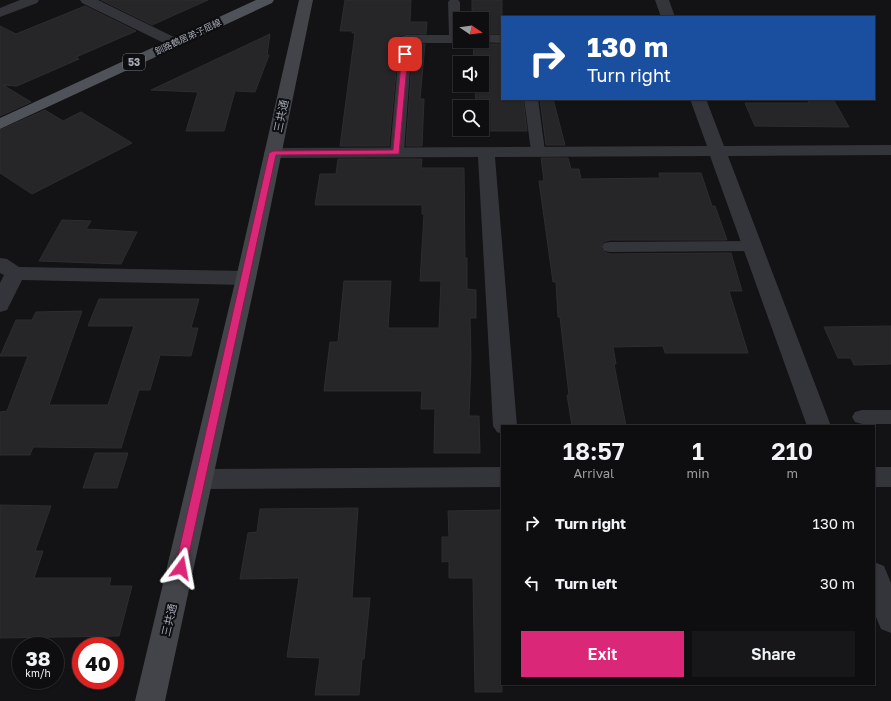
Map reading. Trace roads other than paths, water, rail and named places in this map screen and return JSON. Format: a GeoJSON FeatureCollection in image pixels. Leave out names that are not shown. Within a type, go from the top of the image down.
{"type":"FeatureCollection","features":[{"type":"Feature","properties":{"kind":"main road","name":"釧路鶴居弟子屈線"},"geometry":{"type":"LineString","coordinates":[[0,124],[267,0]]}},
{"type":"Feature","properties":{"kind":"street"},"geometry":{"type":"LineString","coordinates":[[0,12],[32,0]]}},
{"type":"Feature","properties":{"kind":"street"},"geometry":{"type":"LineString","coordinates":[[87,0],[175,44]]}},
{"type":"Feature","properties":{"kind":"street","name":"三共通"},"geometry":{"type":"LineString","coordinates":[[150,701],[246,278],[306,0]]}},
{"type":"Feature","properties":{"kind":"street"},"geometry":{"type":"LineString","coordinates":[[662,0],[668,16]]}},
{"type":"Feature","properties":{"kind":"street"},"geometry":{"type":"LineString","coordinates":[[698,100],[819,425]]}},
{"type":"Feature","properties":{"kind":"street"},"geometry":{"type":"LineString","coordinates":[[273,153],[891,150]]}},
{"type":"Feature","properties":{"kind":"street"},"geometry":{"type":"LineString","coordinates":[[486,152],[505,425]]}},
{"type":"Feature","properties":{"kind":"street"},"geometry":{"type":"LineString","coordinates":[[0,305],[8,269],[246,278]]}},
{"type":"Feature","properties":{"kind":"street"},"geometry":{"type":"LineString","coordinates":[[201,479],[501,477]]}},
{"type":"Feature","properties":{"kind":"street"},"geometry":{"type":"LineString","coordinates":[[875,477],[891,477]]}},
{"type":"Feature","properties":{"kind":"street"},"geometry":{"type":"LineString","coordinates":[[875,577],[891,620]]}},
{"type":"Feature","properties":{"kind":"lane"},"geometry":{"type":"LineString","coordinates":[[454,2],[455,12]]}},
{"type":"Feature","properties":{"kind":"lane"},"geometry":{"type":"LineString","coordinates":[[397,152],[406,39],[453,39]]}},
{"type":"Feature","properties":{"kind":"lane"},"geometry":{"type":"LineString","coordinates":[[489,39],[501,39]]}},
{"type":"Feature","properties":{"kind":"lane"},"geometry":{"type":"LineString","coordinates":[[531,100],[538,151]]}},
{"type":"Feature","properties":{"kind":"lane"},"geometry":{"type":"LineString","coordinates":[[610,247],[752,246]]}},
{"type":"Feature","properties":{"kind":"lane"},"geometry":{"type":"LineString","coordinates":[[862,417],[891,417]]}}]}
